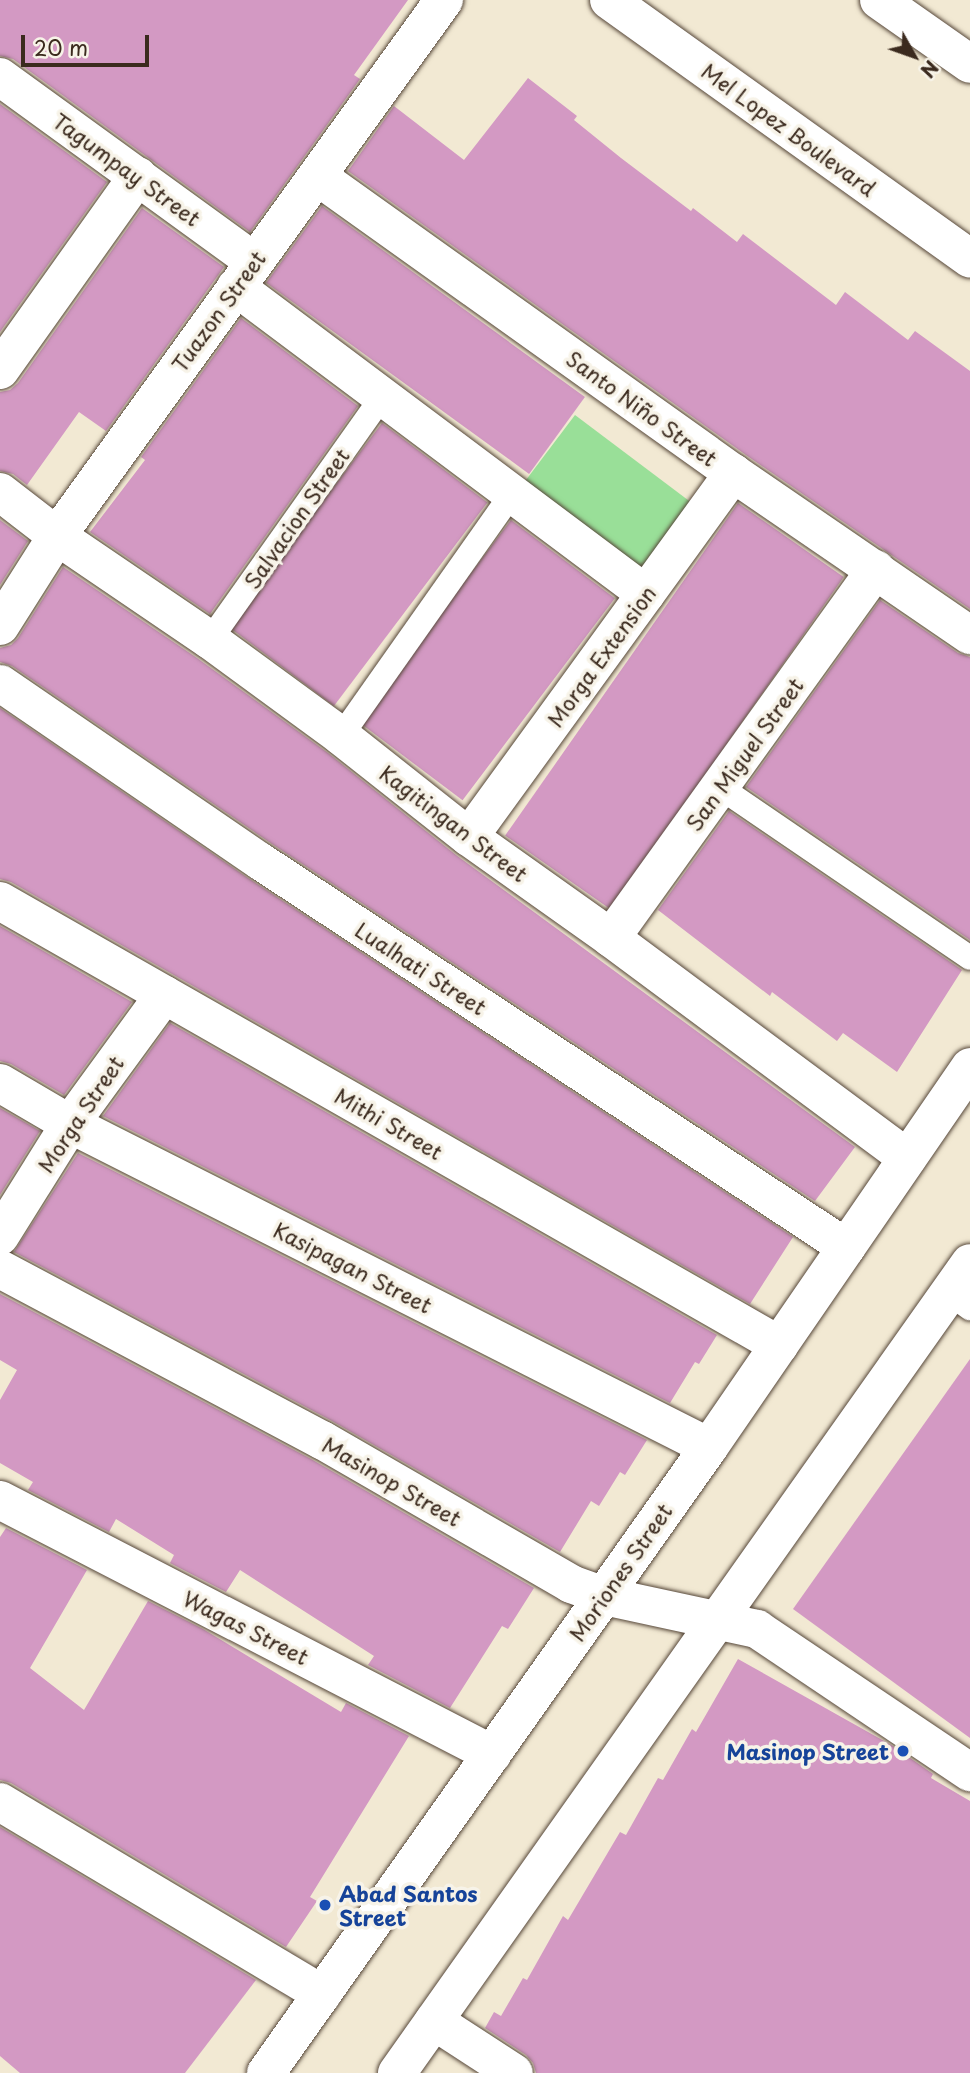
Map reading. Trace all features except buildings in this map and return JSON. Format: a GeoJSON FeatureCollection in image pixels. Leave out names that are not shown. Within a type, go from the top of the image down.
{"type":"FeatureCollection","features":[{"type":"Feature","properties":{"kind":"main road","name":"Tuazon Street"},"geometry":{"type":"LineString","coordinates":[[0,626],[57,536],[443,0]]}},
{"type":"Feature","properties":{"kind":"main road","name":"Mel Lopez Boulevard"},"geometry":{"type":"LineString","coordinates":[[609,0],[970,258]]}},
{"type":"Feature","properties":{"kind":"main road"},"geometry":{"type":"LineString","coordinates":[[878,0],[970,64]]}},
{"type":"Feature","properties":{"kind":"main road","name":"Tagumpay Street"},"geometry":{"type":"LineString","coordinates":[[0,77],[138,176],[244,274]]}},
{"type":"Feature","properties":{"kind":"main road"},"geometry":{"type":"LineString","coordinates":[[0,370],[138,176]]}},
{"type":"Feature","properties":{"kind":"main road","name":"Santo Niño Street"},"geometry":{"type":"LineString","coordinates":[[317,176],[733,473],[970,635]]}},
{"type":"Feature","properties":{"kind":"main road"},"geometry":{"type":"LineString","coordinates":[[244,274],[383,396],[511,495],[646,594]]}},
{"type":"Feature","properties":{"kind":"main road","name":"Morga Extension"},"geometry":{"type":"LineString","coordinates":[[469,838],[733,473]]}},
{"type":"Feature","properties":{"kind":"main road","name":"Kagitingan Street"},"geometry":{"type":"LineString","coordinates":[[0,492],[57,536],[210,640],[341,736],[469,838],[611,939],[907,1158]]}},
{"type":"Feature","properties":{"kind":"main road","name":"San Miguel Street"},"geometry":{"type":"LineString","coordinates":[[611,939],[876,569]]}},
{"type":"Feature","properties":{"kind":"main road","name":"Mithi Street"},"geometry":{"type":"LineString","coordinates":[[0,901],[779,1345]]}},
{"type":"Feature","properties":{"kind":"main road","name":"Morga Street"},"geometry":{"type":"LineString","coordinates":[[0,1236],[70,1124],[164,995]]}},
{"type":"Feature","properties":{"kind":"main road","name":"Moriones Street"},"geometry":{"type":"LineString","coordinates":[[266,2073],[709,1447],[970,1067]]}},
{"type":"Feature","properties":{"kind":"main road","name":"Kasipagan Street"},"geometry":{"type":"LineString","coordinates":[[0,1083],[70,1124],[709,1447]]}},
{"type":"Feature","properties":{"kind":"main road","name":"Masinop Street"},"geometry":{"type":"LineString","coordinates":[[0,1269],[322,1440],[571,1584],[604,1596],[757,1629],[970,1772]]}},
{"type":"Feature","properties":{"kind":"main road"},"geometry":{"type":"LineString","coordinates":[[397,2073],[716,1622],[963,1288]]}},
{"type":"Feature","properties":{"kind":"main road","name":"Wagas Street"},"geometry":{"type":"LineString","coordinates":[[0,1500],[492,1754]]}},
{"type":"Feature","properties":{"kind":"main road"},"geometry":{"type":"LineString","coordinates":[[0,1802],[322,1994]]}},
{"type":"Feature","properties":{"kind":"main road"},"geometry":{"type":"LineString","coordinates":[[434,2021],[514,2073]]}},
{"type":"Feature","properties":{"kind":"street","name":"Lualhati Street"},"geometry":{"type":"LineString","coordinates":[[0,683],[260,861],[846,1247]]}},
{"type":"Feature","properties":{"kind":"lane","name":"Salvacion Street"},"geometry":{"type":"LineString","coordinates":[[210,640],[383,396]]}},
{"type":"Feature","properties":{"kind":"lane"},"geometry":{"type":"LineString","coordinates":[[341,736],[511,495]]}},
{"type":"Feature","properties":{"kind":"lane"},"geometry":{"type":"LineString","coordinates":[[721,788],[970,958]]}},
{"type":"Feature","properties":{"kind":"green space"},"geometry":{"type":"Polygon","coordinates":[[[575,415],[692,503],[635,578],[518,490],[575,415]]]}},
{"type":"Feature","properties":{"kind":"place","name":"Masinop Street"},"geometry":{"type":"Point","coordinates":[903,1751]}},
{"type":"Feature","properties":{"kind":"place","name":"Abad Santos Street"},"geometry":{"type":"Point","coordinates":[325,1905]}}]}
